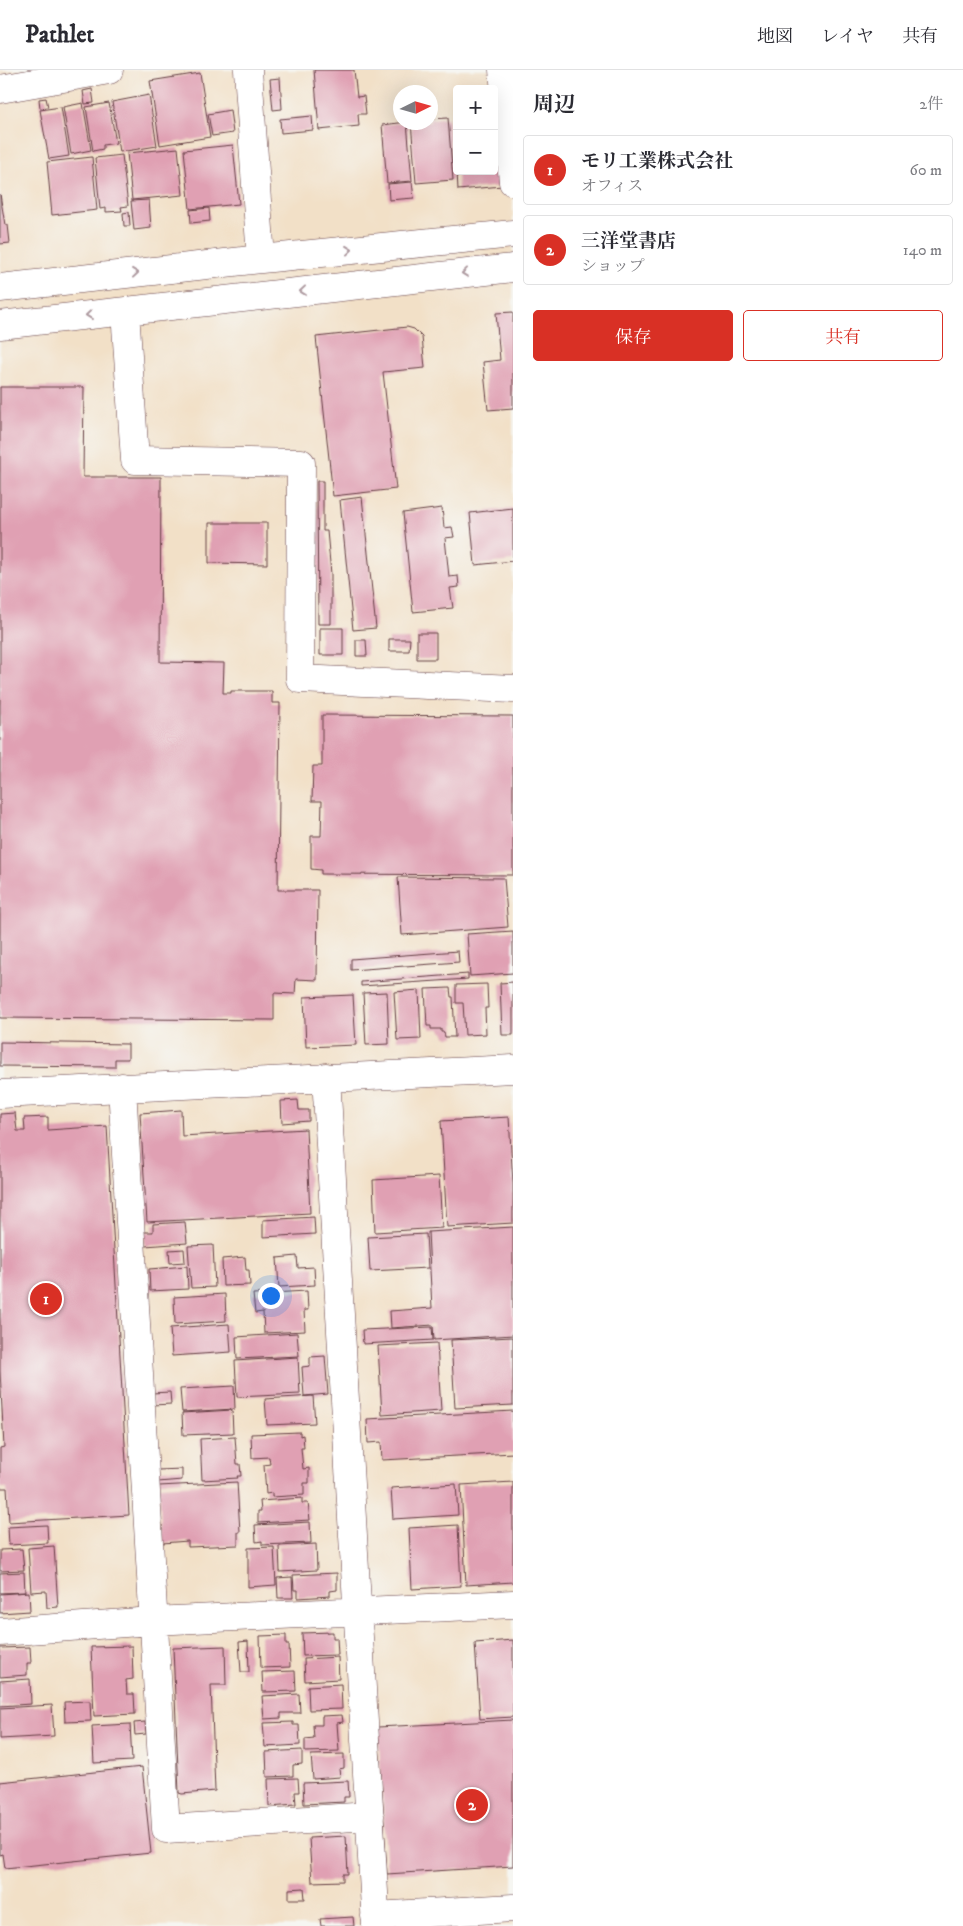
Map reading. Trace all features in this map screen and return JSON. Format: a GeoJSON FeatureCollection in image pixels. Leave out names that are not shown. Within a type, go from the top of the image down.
{"type":"FeatureCollection","features":[{"type":"Feature","properties":{"kind":"street"},"geometry":{"type":"LineString","coordinates":[[0,89],[35,76],[109,70]]}},
{"type":"Feature","properties":{"kind":"street"},"geometry":{"type":"LineString","coordinates":[[248,70],[260,259]]}},
{"type":"Feature","properties":{"kind":"street"},"geometry":{"type":"LineString","coordinates":[[503,70],[513,182]]}},
{"type":"Feature","properties":{"kind":"street"},"geometry":{"type":"LineString","coordinates":[[0,288],[260,259],[513,234]]}},
{"type":"Feature","properties":{"kind":"street"},"geometry":{"type":"LineString","coordinates":[[0,325],[513,268]]}},
{"type":"Feature","properties":{"kind":"street"},"geometry":{"type":"LineString","coordinates":[[126,311],[135,460],[301,463],[300,679],[513,688]]}},
{"type":"Feature","properties":{"kind":"street"},"geometry":{"type":"LineString","coordinates":[[0,1094],[513,1069]]}},
{"type":"Feature","properties":{"kind":"street"},"geometry":{"type":"LineString","coordinates":[[326,1077],[376,1921],[513,1908]]}},
{"type":"Feature","properties":{"kind":"street"},"geometry":{"type":"LineString","coordinates":[[122,1087],[166,1829],[370,1816]]}},
{"type":"Feature","properties":{"kind":"street"},"geometry":{"type":"LineString","coordinates":[[0,1632],[153,1622],[513,1604]]}},
{"type":"Feature","properties":{"kind":"building"},"geometry":{"type":"Polygon","coordinates":[[[314,70],[354,70],[357,97],[364,96],[366,114],[358,114],[359,126],[319,130],[314,70]]]}},
{"type":"Feature","properties":{"kind":"building"},"geometry":{"type":"Polygon","coordinates":[[[200,73],[210,137],[160,145],[150,81],[200,73]]]}},
{"type":"Feature","properties":{"kind":"building"},"geometry":{"type":"Polygon","coordinates":[[[280,78],[282,109],[273,110],[270,79],[280,78]]]}},
{"type":"Feature","properties":{"kind":"building"},"geometry":{"type":"Polygon","coordinates":[[[92,89],[94,103],[85,104],[83,91],[92,89]]]}},
{"type":"Feature","properties":{"kind":"building"},"geometry":{"type":"Polygon","coordinates":[[[149,95],[157,146],[120,152],[112,102],[149,95]]]}},
{"type":"Feature","properties":{"kind":"building"},"geometry":{"type":"Polygon","coordinates":[[[46,98],[48,107],[40,108],[39,99],[46,98]]]}},
{"type":"Feature","properties":{"kind":"building"},"geometry":{"type":"Polygon","coordinates":[[[83,103],[91,150],[71,154],[63,107],[83,103]]]}},
{"type":"Feature","properties":{"kind":"building"},"geometry":{"type":"Polygon","coordinates":[[[109,103],[116,143],[103,145],[103,149],[93,151],[86,107],[109,103]]]}},
{"type":"Feature","properties":{"kind":"building"},"geometry":{"type":"Polygon","coordinates":[[[61,107],[69,156],[49,159],[40,110],[61,107]]]}},
{"type":"Feature","properties":{"kind":"building"},"geometry":{"type":"Polygon","coordinates":[[[230,110],[233,133],[212,136],[208,114],[230,110]]]}},
{"type":"Feature","properties":{"kind":"building"},"geometry":{"type":"Polygon","coordinates":[[[312,116],[313,130],[281,133],[280,119],[312,116]]]}},
{"type":"Feature","properties":{"kind":"building"},"geometry":{"type":"Polygon","coordinates":[[[448,118],[453,180],[416,183],[412,130],[438,130],[438,119],[448,118]]]}},
{"type":"Feature","properties":{"kind":"building"},"geometry":{"type":"Polygon","coordinates":[[[393,124],[393,130],[408,130],[412,181],[387,183],[382,125],[393,124]]]}},
{"type":"Feature","properties":{"kind":"building"},"geometry":{"type":"Polygon","coordinates":[[[233,145],[239,204],[190,209],[184,150],[233,145]]]}},
{"type":"Feature","properties":{"kind":"building"},"geometry":{"type":"Polygon","coordinates":[[[178,148],[183,195],[132,200],[127,153],[178,148]]]}},
{"type":"Feature","properties":{"kind":"building"},"geometry":{"type":"Polygon","coordinates":[[[122,155],[128,206],[121,207],[122,211],[106,212],[106,208],[100,209],[95,158],[122,155]]]}},
{"type":"Feature","properties":{"kind":"building"},"geometry":{"type":"Polygon","coordinates":[[[92,157],[97,210],[52,215],[47,162],[92,157]]]}},
{"type":"Feature","properties":{"kind":"building"},"geometry":{"type":"Polygon","coordinates":[[[498,165],[500,165],[502,186],[458,190],[457,175],[498,175],[498,165]]]}},
{"type":"Feature","properties":{"kind":"building"},"geometry":{"type":"Polygon","coordinates":[[[412,182],[414,198],[389,200],[388,184],[412,182]]]}},
{"type":"Feature","properties":{"kind":"building"},"geometry":{"type":"Polygon","coordinates":[[[0,194],[5,225],[8,225],[10,243],[0,244],[0,194]]]}},
{"type":"Feature","properties":{"kind":"building"},"geometry":{"type":"Polygon","coordinates":[[[149,200],[151,228],[134,230],[131,201],[149,200]]]}},
{"type":"Feature","properties":{"kind":"building"},"geometry":{"type":"Polygon","coordinates":[[[209,208],[210,221],[191,223],[190,210],[209,208]]]}},
{"type":"Feature","properties":{"kind":"building"},"geometry":{"type":"Polygon","coordinates":[[[129,212],[130,226],[124,226],[123,213],[129,212]]]}},
{"type":"Feature","properties":{"kind":"building"},"geometry":{"type":"Polygon","coordinates":[[[513,312],[513,408],[488,410],[483,362],[500,360],[496,313],[513,312]]]}},
{"type":"Feature","properties":{"kind":"building"},"geometry":{"type":"Polygon","coordinates":[[[407,327],[414,329],[422,337],[425,368],[383,372],[396,489],[333,496],[316,337],[407,327]]]}},
{"type":"Feature","properties":{"kind":"building"},"geometry":{"type":"Polygon","coordinates":[[[0,387],[84,387],[83,477],[161,477],[160,662],[224,663],[223,693],[231,693],[231,691],[272,691],[272,703],[280,703],[278,890],[318,890],[317,980],[296,979],[295,994],[274,993],[274,1020],[0,1018],[0,387]]]}},
{"type":"Feature","properties":{"kind":"building"},"geometry":{"type":"Polygon","coordinates":[[[317,481],[323,481],[323,531],[327,531],[331,574],[331,624],[318,624],[317,481]]]}},
{"type":"Feature","properties":{"kind":"building"},"geometry":{"type":"Polygon","coordinates":[[[362,497],[376,628],[353,630],[340,500],[362,497]]]}},
{"type":"Feature","properties":{"kind":"building"},"geometry":{"type":"Polygon","coordinates":[[[442,508],[444,528],[452,527],[454,537],[445,538],[449,577],[458,576],[459,587],[450,588],[453,608],[413,612],[403,513],[442,508]]]}},
{"type":"Feature","properties":{"kind":"building"},"geometry":{"type":"Polygon","coordinates":[[[513,508],[513,561],[475,565],[470,513],[513,508]]]}},
{"type":"Feature","properties":{"kind":"building"},"geometry":{"type":"Polygon","coordinates":[[[209,523],[267,523],[267,564],[209,563],[209,523]]]}},
{"type":"Feature","properties":{"kind":"building"},"geometry":{"type":"Polygon","coordinates":[[[320,628],[343,628],[343,655],[320,655],[320,628]]]}},
{"type":"Feature","properties":{"kind":"building"},"geometry":{"type":"Polygon","coordinates":[[[417,633],[436,633],[436,659],[417,659],[417,633]]]}},
{"type":"Feature","properties":{"kind":"building"},"geometry":{"type":"Polygon","coordinates":[[[389,639],[410,639],[409,651],[389,651],[389,639]]]}},
{"type":"Feature","properties":{"kind":"building"},"geometry":{"type":"Polygon","coordinates":[[[356,640],[366,640],[367,656],[356,656],[356,640]]]}},
{"type":"Feature","properties":{"kind":"building"},"geometry":{"type":"Polygon","coordinates":[[[322,715],[513,716],[513,875],[321,874],[321,870],[311,869],[311,836],[321,836],[322,801],[312,801],[313,766],[322,766],[322,715]]]}},
{"type":"Feature","properties":{"kind":"building"},"geometry":{"type":"Polygon","coordinates":[[[398,877],[504,878],[508,927],[402,935],[398,877]]]}},
{"type":"Feature","properties":{"kind":"building"},"geometry":{"type":"Polygon","coordinates":[[[513,931],[513,973],[470,976],[467,934],[513,931]]]}},
{"type":"Feature","properties":{"kind":"building"},"geometry":{"type":"Polygon","coordinates":[[[458,951],[459,962],[351,970],[351,959],[458,951]]]}},
{"type":"Feature","properties":{"kind":"building"},"geometry":{"type":"Polygon","coordinates":[[[468,974],[468,979],[361,986],[361,982],[468,974]]]}},
{"type":"Feature","properties":{"kind":"building"},"geometry":{"type":"Polygon","coordinates":[[[513,982],[513,1035],[502,1035],[500,983],[513,982]]]}},
{"type":"Feature","properties":{"kind":"building"},"geometry":{"type":"Polygon","coordinates":[[[487,984],[488,1008],[485,1008],[486,1034],[465,1035],[463,1003],[456,1003],[456,985],[487,984]]]}},
{"type":"Feature","properties":{"kind":"building"},"geometry":{"type":"Polygon","coordinates":[[[450,988],[451,997],[453,997],[455,1037],[445,1037],[441,1029],[431,1029],[431,1026],[427,1026],[425,989],[450,988]]]}},
{"type":"Feature","properties":{"kind":"building"},"geometry":{"type":"Polygon","coordinates":[[[419,990],[421,1039],[397,1040],[394,992],[419,990]]]}},
{"type":"Feature","properties":{"kind":"building"},"geometry":{"type":"Polygon","coordinates":[[[387,992],[389,1044],[366,1045],[363,993],[387,992]]]}},
{"type":"Feature","properties":{"kind":"building"},"geometry":{"type":"Polygon","coordinates":[[[353,995],[356,1045],[306,1047],[304,997],[353,995]]]}},
{"type":"Feature","properties":{"kind":"building"},"geometry":{"type":"Polygon","coordinates":[[[0,1042],[128,1044],[128,1059],[115,1059],[115,1067],[0,1066],[0,1042]]]}},
{"type":"Feature","properties":{"kind":"building"},"geometry":{"type":"Polygon","coordinates":[[[298,1100],[299,1110],[309,1110],[309,1121],[282,1123],[281,1101],[298,1100]]]}},
{"type":"Feature","properties":{"kind":"building"},"geometry":{"type":"Polygon","coordinates":[[[181,1110],[182,1136],[306,1129],[310,1213],[147,1222],[140,1113],[181,1110]]]}},
{"type":"Feature","properties":{"kind":"building"},"geometry":{"type":"Polygon","coordinates":[[[15,1113],[17,1131],[25,1131],[24,1118],[48,1117],[48,1130],[107,1126],[129,1515],[9,1522],[7,1488],[0,1488],[0,1448],[4,1447],[0,1371],[0,1114],[15,1113]]]}},
{"type":"Feature","properties":{"kind":"building"},"geometry":{"type":"Polygon","coordinates":[[[509,1117],[513,1223],[447,1227],[441,1121],[509,1117]]]}},
{"type":"Feature","properties":{"kind":"building"},"geometry":{"type":"Polygon","coordinates":[[[439,1176],[442,1228],[375,1232],[373,1180],[439,1176]]]}},
{"type":"Feature","properties":{"kind":"building"},"geometry":{"type":"Polygon","coordinates":[[[314,1217],[315,1234],[263,1237],[263,1220],[314,1217]]]}},
{"type":"Feature","properties":{"kind":"building"},"geometry":{"type":"Polygon","coordinates":[[[185,1222],[187,1243],[145,1246],[144,1232],[153,1232],[153,1224],[185,1222]]]}},
{"type":"Feature","properties":{"kind":"building"},"geometry":{"type":"Polygon","coordinates":[[[513,1227],[513,1335],[434,1340],[433,1325],[391,1328],[390,1311],[432,1308],[428,1232],[513,1227]]]}},
{"type":"Feature","properties":{"kind":"building"},"geometry":{"type":"Polygon","coordinates":[[[426,1234],[428,1268],[370,1271],[368,1237],[426,1234]]]}},
{"type":"Feature","properties":{"kind":"building"},"geometry":{"type":"Polygon","coordinates":[[[213,1245],[215,1287],[191,1288],[188,1246],[213,1245]]]}},
{"type":"Feature","properties":{"kind":"building"},"geometry":{"type":"Polygon","coordinates":[[[184,1249],[185,1262],[170,1263],[169,1250],[184,1249]]]}},
{"type":"Feature","properties":{"kind":"building"},"geometry":{"type":"Polygon","coordinates":[[[297,1256],[298,1268],[314,1267],[315,1285],[279,1287],[277,1258],[297,1256]]]}},
{"type":"Feature","properties":{"kind":"building"},"geometry":{"type":"Polygon","coordinates":[[[245,1257],[246,1270],[249,1270],[250,1285],[223,1286],[222,1259],[245,1257]]]}},
{"type":"Feature","properties":{"kind":"building"},"geometry":{"type":"Polygon","coordinates":[[[187,1266],[188,1289],[150,1291],[149,1269],[187,1266]]]}},
{"type":"Feature","properties":{"kind":"building"},"geometry":{"type":"Polygon","coordinates":[[[307,1291],[308,1310],[304,1310],[305,1331],[264,1333],[263,1312],[255,1313],[253,1294],[307,1291]]]}},
{"type":"Feature","properties":{"kind":"building"},"geometry":{"type":"Polygon","coordinates":[[[225,1294],[226,1321],[175,1324],[174,1297],[225,1294]]]}},
{"type":"Feature","properties":{"kind":"building"},"geometry":{"type":"Polygon","coordinates":[[[229,1324],[231,1352],[172,1356],[170,1328],[229,1324]]]}},
{"type":"Feature","properties":{"kind":"building"},"geometry":{"type":"Polygon","coordinates":[[[432,1327],[433,1340],[363,1344],[362,1330],[432,1327]]]}},
{"type":"Feature","properties":{"kind":"building"},"geometry":{"type":"Polygon","coordinates":[[[297,1333],[299,1356],[237,1359],[236,1337],[297,1333]]]}},
{"type":"Feature","properties":{"kind":"building"},"geometry":{"type":"Polygon","coordinates":[[[513,1337],[513,1405],[455,1408],[451,1340],[513,1337]]]}},
{"type":"Feature","properties":{"kind":"building"},"geometry":{"type":"Polygon","coordinates":[[[437,1343],[441,1411],[382,1415],[378,1346],[437,1343]]]}},
{"type":"Feature","properties":{"kind":"building"},"geometry":{"type":"Polygon","coordinates":[[[325,1356],[328,1394],[304,1396],[302,1367],[310,1366],[310,1357],[325,1356]]]}},
{"type":"Feature","properties":{"kind":"building"},"geometry":{"type":"Polygon","coordinates":[[[298,1357],[300,1394],[237,1397],[235,1361],[298,1357]]]}},
{"type":"Feature","properties":{"kind":"building"},"geometry":{"type":"Polygon","coordinates":[[[234,1386],[235,1409],[182,1412],[180,1389],[234,1386]]]}},
{"type":"Feature","properties":{"kind":"building"},"geometry":{"type":"Polygon","coordinates":[[[170,1392],[171,1404],[153,1405],[152,1393],[170,1392]]]}},
{"type":"Feature","properties":{"kind":"building"},"geometry":{"type":"Polygon","coordinates":[[[313,1396],[315,1423],[267,1425],[265,1399],[313,1396]]]}},
{"type":"Feature","properties":{"kind":"building"},"geometry":{"type":"Polygon","coordinates":[[[232,1410],[233,1433],[183,1435],[182,1413],[232,1410]]]}},
{"type":"Feature","properties":{"kind":"building"},"geometry":{"type":"Polygon","coordinates":[[[513,1411],[513,1453],[382,1460],[381,1442],[368,1443],[367,1419],[513,1411]]]}},
{"type":"Feature","properties":{"kind":"building"},"geometry":{"type":"Polygon","coordinates":[[[300,1432],[300,1436],[303,1435],[304,1448],[301,1448],[303,1469],[309,1468],[309,1483],[304,1483],[304,1495],[272,1497],[272,1493],[266,1494],[264,1465],[270,1464],[269,1457],[252,1458],[251,1434],[300,1432]]]}},
{"type":"Feature","properties":{"kind":"building"},"geometry":{"type":"Polygon","coordinates":[[[235,1437],[237,1464],[240,1464],[241,1476],[237,1476],[238,1478],[202,1480],[200,1439],[235,1437]]]}},
{"type":"Feature","properties":{"kind":"building"},"geometry":{"type":"Polygon","coordinates":[[[182,1469],[182,1480],[158,1482],[158,1470],[182,1469]]]}},
{"type":"Feature","properties":{"kind":"building"},"geometry":{"type":"Polygon","coordinates":[[[237,1482],[240,1532],[238,1532],[238,1545],[188,1547],[188,1541],[162,1543],[159,1486],[237,1482]]]}},
{"type":"Feature","properties":{"kind":"building"},"geometry":{"type":"Polygon","coordinates":[[[513,1482],[513,1582],[466,1585],[461,1485],[513,1482]]]}},
{"type":"Feature","properties":{"kind":"building"},"geometry":{"type":"Polygon","coordinates":[[[456,1484],[458,1515],[393,1519],[391,1488],[456,1484]]]}},
{"type":"Feature","properties":{"kind":"building"},"geometry":{"type":"Polygon","coordinates":[[[302,1498],[302,1503],[308,1503],[310,1520],[258,1523],[258,1511],[261,1511],[260,1501],[302,1498]]]}},
{"type":"Feature","properties":{"kind":"building"},"geometry":{"type":"Polygon","coordinates":[[[310,1522],[311,1543],[262,1545],[262,1541],[256,1542],[255,1525],[310,1522]]]}},
{"type":"Feature","properties":{"kind":"building"},"geometry":{"type":"Polygon","coordinates":[[[47,1525],[48,1543],[9,1545],[8,1527],[47,1525]]]}},
{"type":"Feature","properties":{"kind":"building"},"geometry":{"type":"Polygon","coordinates":[[[458,1525],[461,1586],[412,1589],[409,1528],[458,1525]]]}},
{"type":"Feature","properties":{"kind":"building"},"geometry":{"type":"Polygon","coordinates":[[[316,1544],[317,1570],[280,1572],[279,1546],[316,1544]]]}},
{"type":"Feature","properties":{"kind":"building"},"geometry":{"type":"Polygon","coordinates":[[[54,1546],[58,1607],[47,1608],[46,1591],[31,1592],[28,1548],[54,1546]]]}},
{"type":"Feature","properties":{"kind":"building"},"geometry":{"type":"Polygon","coordinates":[[[274,1547],[276,1585],[248,1587],[248,1548],[274,1547]]]}},
{"type":"Feature","properties":{"kind":"building"},"geometry":{"type":"Polygon","coordinates":[[[22,1549],[24,1570],[0,1571],[0,1550],[22,1549]]]}},
{"type":"Feature","properties":{"kind":"building"},"geometry":{"type":"Polygon","coordinates":[[[24,1572],[25,1592],[0,1593],[0,1573],[24,1572]]]}},
{"type":"Feature","properties":{"kind":"building"},"geometry":{"type":"Polygon","coordinates":[[[337,1573],[337,1590],[330,1591],[330,1596],[298,1598],[298,1590],[294,1590],[293,1575],[337,1573]]]}},
{"type":"Feature","properties":{"kind":"building"},"geometry":{"type":"Polygon","coordinates":[[[292,1577],[293,1598],[278,1598],[277,1578],[292,1577]]]}},
{"type":"Feature","properties":{"kind":"building"},"geometry":{"type":"Polygon","coordinates":[[[29,1592],[30,1611],[0,1613],[0,1594],[29,1592]]]}},
{"type":"Feature","properties":{"kind":"building"},"geometry":{"type":"Polygon","coordinates":[[[333,1632],[333,1638],[337,1638],[338,1655],[303,1656],[302,1633],[333,1632]]]}},
{"type":"Feature","properties":{"kind":"building"},"geometry":{"type":"Polygon","coordinates":[[[286,1635],[286,1645],[289,1645],[290,1667],[261,1668],[260,1636],[286,1635]]]}},
{"type":"Feature","properties":{"kind":"building"},"geometry":{"type":"Polygon","coordinates":[[[513,1640],[513,1717],[480,1719],[475,1643],[513,1640]]]}},
{"type":"Feature","properties":{"kind":"building"},"geometry":{"type":"Polygon","coordinates":[[[248,1641],[249,1672],[241,1672],[239,1642],[248,1641]]]}},
{"type":"Feature","properties":{"kind":"building"},"geometry":{"type":"Polygon","coordinates":[[[132,1646],[133,1679],[126,1680],[127,1694],[134,1694],[135,1714],[94,1716],[91,1647],[132,1646]]]}},
{"type":"Feature","properties":{"kind":"building"},"geometry":{"type":"Polygon","coordinates":[[[225,1646],[226,1685],[211,1685],[215,1791],[182,1794],[179,1793],[173,1648],[225,1646]]]}},
{"type":"Feature","properties":{"kind":"building"},"geometry":{"type":"Polygon","coordinates":[[[30,1647],[31,1663],[27,1663],[27,1675],[0,1677],[0,1648],[30,1647]]]}},
{"type":"Feature","properties":{"kind":"building"},"geometry":{"type":"Polygon","coordinates":[[[338,1657],[339,1679],[305,1681],[304,1659],[338,1657]]]}},
{"type":"Feature","properties":{"kind":"building"},"geometry":{"type":"Polygon","coordinates":[[[295,1671],[296,1691],[263,1692],[262,1672],[295,1671]]]}},
{"type":"Feature","properties":{"kind":"building"},"geometry":{"type":"Polygon","coordinates":[[[30,1679],[31,1704],[0,1706],[0,1681],[30,1679]]]}},
{"type":"Feature","properties":{"kind":"building"},"geometry":{"type":"Polygon","coordinates":[[[341,1684],[342,1709],[309,1710],[308,1686],[341,1684]]]}},
{"type":"Feature","properties":{"kind":"building"},"geometry":{"type":"Polygon","coordinates":[[[299,1694],[300,1713],[281,1713],[281,1718],[264,1719],[262,1696],[299,1694]]]}},
{"type":"Feature","properties":{"kind":"building"},"geometry":{"type":"Polygon","coordinates":[[[90,1701],[91,1721],[65,1722],[64,1702],[90,1701]]]}},
{"type":"Feature","properties":{"kind":"building"},"geometry":{"type":"Polygon","coordinates":[[[52,1705],[54,1736],[0,1739],[0,1708],[52,1705]]]}},
{"type":"Feature","properties":{"kind":"building"},"geometry":{"type":"Polygon","coordinates":[[[342,1715],[343,1722],[337,1723],[339,1751],[305,1752],[305,1739],[314,1738],[313,1725],[322,1725],[322,1716],[342,1715]]]}},
{"type":"Feature","properties":{"kind":"building"},"geometry":{"type":"Polygon","coordinates":[[[513,1720],[513,1866],[387,1874],[378,1727],[513,1720]]]}},
{"type":"Feature","properties":{"kind":"building"},"geometry":{"type":"Polygon","coordinates":[[[145,1722],[146,1734],[135,1735],[134,1723],[145,1722]]]}},
{"type":"Feature","properties":{"kind":"building"},"geometry":{"type":"Polygon","coordinates":[[[293,1722],[293,1725],[299,1725],[300,1745],[265,1747],[263,1723],[293,1722]]]}},
{"type":"Feature","properties":{"kind":"building"},"geometry":{"type":"Polygon","coordinates":[[[130,1724],[132,1761],[94,1763],[92,1726],[130,1724]]]}},
{"type":"Feature","properties":{"kind":"building"},"geometry":{"type":"Polygon","coordinates":[[[302,1750],[302,1764],[293,1765],[293,1776],[267,1777],[266,1752],[302,1750]]]}},
{"type":"Feature","properties":{"kind":"building"},"geometry":{"type":"Polygon","coordinates":[[[344,1754],[344,1768],[339,1769],[340,1777],[313,1779],[311,1755],[344,1754]]]}},
{"type":"Feature","properties":{"kind":"building"},"geometry":{"type":"Polygon","coordinates":[[[142,1767],[151,1853],[5,1868],[3,1854],[0,1855],[0,1782],[142,1767]]]}},
{"type":"Feature","properties":{"kind":"building"},"geometry":{"type":"Polygon","coordinates":[[[298,1778],[299,1792],[295,1792],[296,1804],[269,1806],[268,1779],[298,1778]]]}},
{"type":"Feature","properties":{"kind":"building"},"geometry":{"type":"Polygon","coordinates":[[[348,1781],[349,1797],[344,1797],[344,1802],[304,1804],[303,1783],[348,1781]]]}},
{"type":"Feature","properties":{"kind":"building"},"geometry":{"type":"Polygon","coordinates":[[[346,1836],[348,1874],[343,1874],[343,1881],[312,1882],[309,1838],[346,1836]]]}},
{"type":"Feature","properties":{"kind":"building"},"geometry":{"type":"Polygon","coordinates":[[[304,1888],[305,1899],[289,1899],[289,1889],[304,1888]]]}},
{"type":"Feature","properties":{"kind":"building"},"geometry":{"type":"Polygon","coordinates":[[[353,1917],[354,1926],[321,1926],[320,1919],[353,1917]]]}},
{"type":"Feature","properties":{"kind":"place","name":"モリ工業株式会社"},"geometry":{"type":"Point","coordinates":[46,1299]}},
{"type":"Feature","properties":{"kind":"place","name":"三洋堂書店"},"geometry":{"type":"Point","coordinates":[472,1805]}}]}
